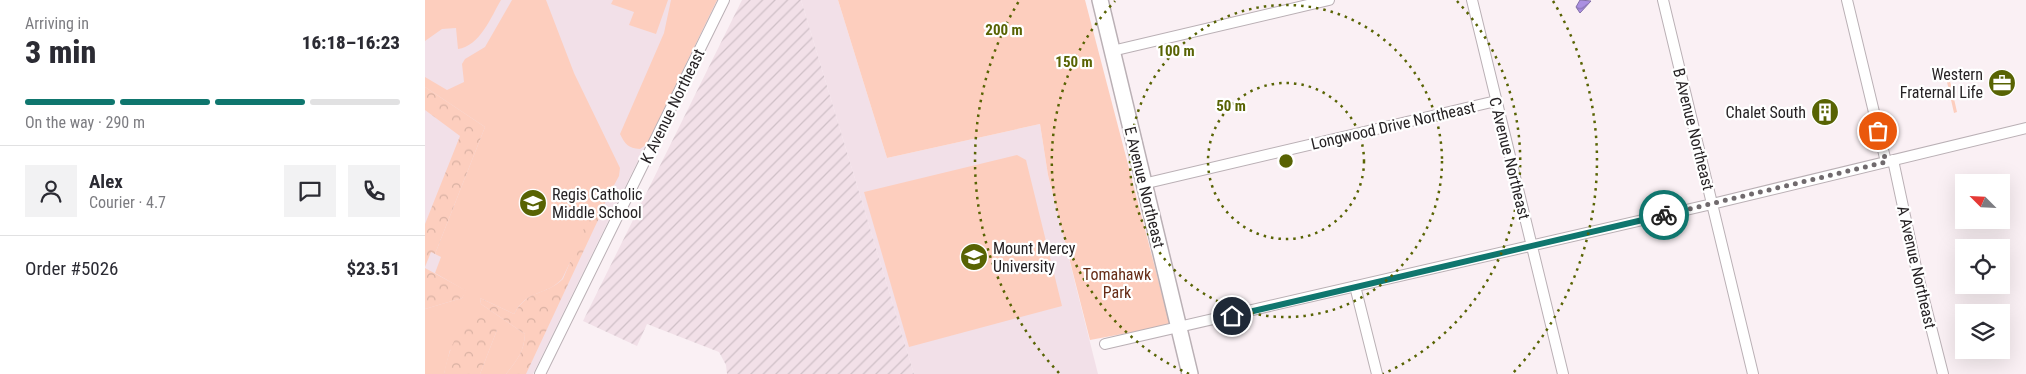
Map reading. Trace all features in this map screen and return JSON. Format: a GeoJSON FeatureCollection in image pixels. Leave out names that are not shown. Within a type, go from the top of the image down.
{"type":"FeatureCollection","features":[{"type":"Feature","properties":{"kind":"street","name":"K Avenue Northeast"},"geometry":{"type":"LineString","coordinates":[[540,374],[724,0]]}},
{"type":"Feature","properties":{"kind":"street","name":"E Avenue Northeast"},"geometry":{"type":"LineString","coordinates":[[1100,0],[1190,374]]}},
{"type":"Feature","properties":{"kind":"street"},"geometry":{"type":"LineString","coordinates":[[1112,51],[1329,0]]}},
{"type":"Feature","properties":{"kind":"street","name":"C Avenue Northeast"},"geometry":{"type":"LineString","coordinates":[[1472,0],[1563,374]]}},
{"type":"Feature","properties":{"kind":"street","name":"B Avenue Northeast"},"geometry":{"type":"LineString","coordinates":[[1663,0],[1753,374]]}},
{"type":"Feature","properties":{"kind":"street","name":"A Avenue Northeast"},"geometry":{"type":"LineString","coordinates":[[1847,0],[1943,374]]}},
{"type":"Feature","properties":{"kind":"street","name":"Longwood Drive Northeast"},"geometry":{"type":"LineString","coordinates":[[1143,184],[1496,101]]}},
{"type":"Feature","properties":{"kind":"street"},"geometry":{"type":"LineString","coordinates":[[1105,344],[1712,204],[2026,128]]}},
{"type":"Feature","properties":{"kind":"street"},"geometry":{"type":"LineString","coordinates":[[1355,286],[1377,374]]}},
{"type":"Feature","properties":{"kind":"shaded area","name":"Regis Catholic Middle School"},"geometry":{"type":"Polygon","coordinates":[[[425,0],[717,0],[533,374],[425,374],[425,0]]]}},
{"type":"Feature","properties":{"kind":"shaded area"},"geometry":{"type":"Polygon","coordinates":[[[742,0],[801,0],[914,374],[727,374],[726,365],[719,352],[647,324],[637,346],[583,321],[742,0]]]}},
{"type":"Feature","properties":{"kind":"shaded area","name":"Mount Mercy University"},"geometry":{"type":"Polygon","coordinates":[[[801,0],[838,0],[887,158],[1040,124],[1048,175],[1098,374],[914,374],[801,0]]]}},
{"type":"Feature","properties":{"kind":"green space"},"geometry":{"type":"Polygon","coordinates":[[[425,0],[501,0],[479,37],[466,47],[458,49],[456,28],[442,29],[425,41],[425,0]]]}},
{"type":"Feature","properties":{"kind":"green space"},"geometry":{"type":"Polygon","coordinates":[[[512,0],[546,0],[574,73],[620,168],[619,176],[607,198],[603,194],[562,279],[556,285],[525,300],[514,314],[480,298],[481,304],[525,334],[517,360],[506,374],[480,374],[497,330],[450,350],[444,374],[425,374],[425,309],[462,298],[466,291],[435,273],[441,257],[435,254],[485,127],[425,87],[425,77],[447,90],[464,82],[462,64],[465,59],[485,47],[512,0]]]}},
{"type":"Feature","properties":{"kind":"green space"},"geometry":{"type":"Polygon","coordinates":[[[613,0],[668,0],[656,34],[629,25],[634,12],[611,4],[613,0]]]}},
{"type":"Feature","properties":{"kind":"green space"},"geometry":{"type":"Polygon","coordinates":[[[671,0],[717,0],[647,144],[640,149],[633,148],[625,143],[620,134],[664,33],[671,0]]]}},
{"type":"Feature","properties":{"kind":"green space","name":"Tomahawk Park"},"geometry":{"type":"Polygon","coordinates":[[[838,0],[1085,0],[1170,325],[1090,340],[1048,175],[1040,124],[887,158],[838,0]]]}},
{"type":"Feature","properties":{"kind":"green space"},"geometry":{"type":"Polygon","coordinates":[[[1950,81],[1957,112],[1954,113],[1947,82],[1950,81]]]}},
{"type":"Feature","properties":{"kind":"green space"},"geometry":{"type":"Polygon","coordinates":[[[425,87],[485,127],[435,254],[431,252],[425,267],[425,224],[460,136],[425,110],[425,87]]]}},
{"type":"Feature","properties":{"kind":"green space"},"geometry":{"type":"Polygon","coordinates":[[[1017,155],[1026,160],[1062,306],[909,347],[864,192],[1017,155]]]}},
{"type":"Feature","properties":{"kind":"green space"},"geometry":{"type":"Polygon","coordinates":[[[604,193],[607,198],[599,218],[526,374],[506,374],[517,360],[525,334],[481,304],[480,298],[514,314],[526,300],[556,285],[563,279],[597,197],[604,193]]]}},
{"type":"Feature","properties":{"kind":"green space"},"geometry":{"type":"Polygon","coordinates":[[[425,268],[467,291],[462,298],[425,309],[425,268]]]}},
{"type":"Feature","properties":{"kind":"green space"},"geometry":{"type":"Polygon","coordinates":[[[485,315],[495,321],[497,330],[480,374],[444,374],[452,346],[461,329],[476,318],[485,315]]]}},
{"type":"Feature","properties":{"kind":"water"},"geometry":{"type":"Polygon","coordinates":[[[1580,0],[1591,1],[1580,13],[1576,7],[1580,0]]]}},
{"type":"Feature","properties":{"kind":"way so far"},"geometry":{"type":"LineString","coordinates":[[1664,215],[1886,162],[1878,131]]}},
{"type":"Feature","properties":{"kind":"place","name":"Western Fraternal Life"},"geometry":{"type":"Point","coordinates":[2002,83]}},
{"type":"Feature","properties":{"kind":"place","name":"Chalet South"},"geometry":{"type":"Point","coordinates":[1825,112]}},
{"type":"Feature","properties":{"kind":"place","name":"Regis Catholic Middle School"},"geometry":{"type":"Point","coordinates":[533,203]}},
{"type":"Feature","properties":{"kind":"place","name":"Mount Mercy University"},"geometry":{"type":"Point","coordinates":[974,257]}},
{"type":"Feature","properties":{"kind":"route"},"geometry":{"type":"LineString","coordinates":[[1232,316],[1532,244],[1664,215]]}}]}
